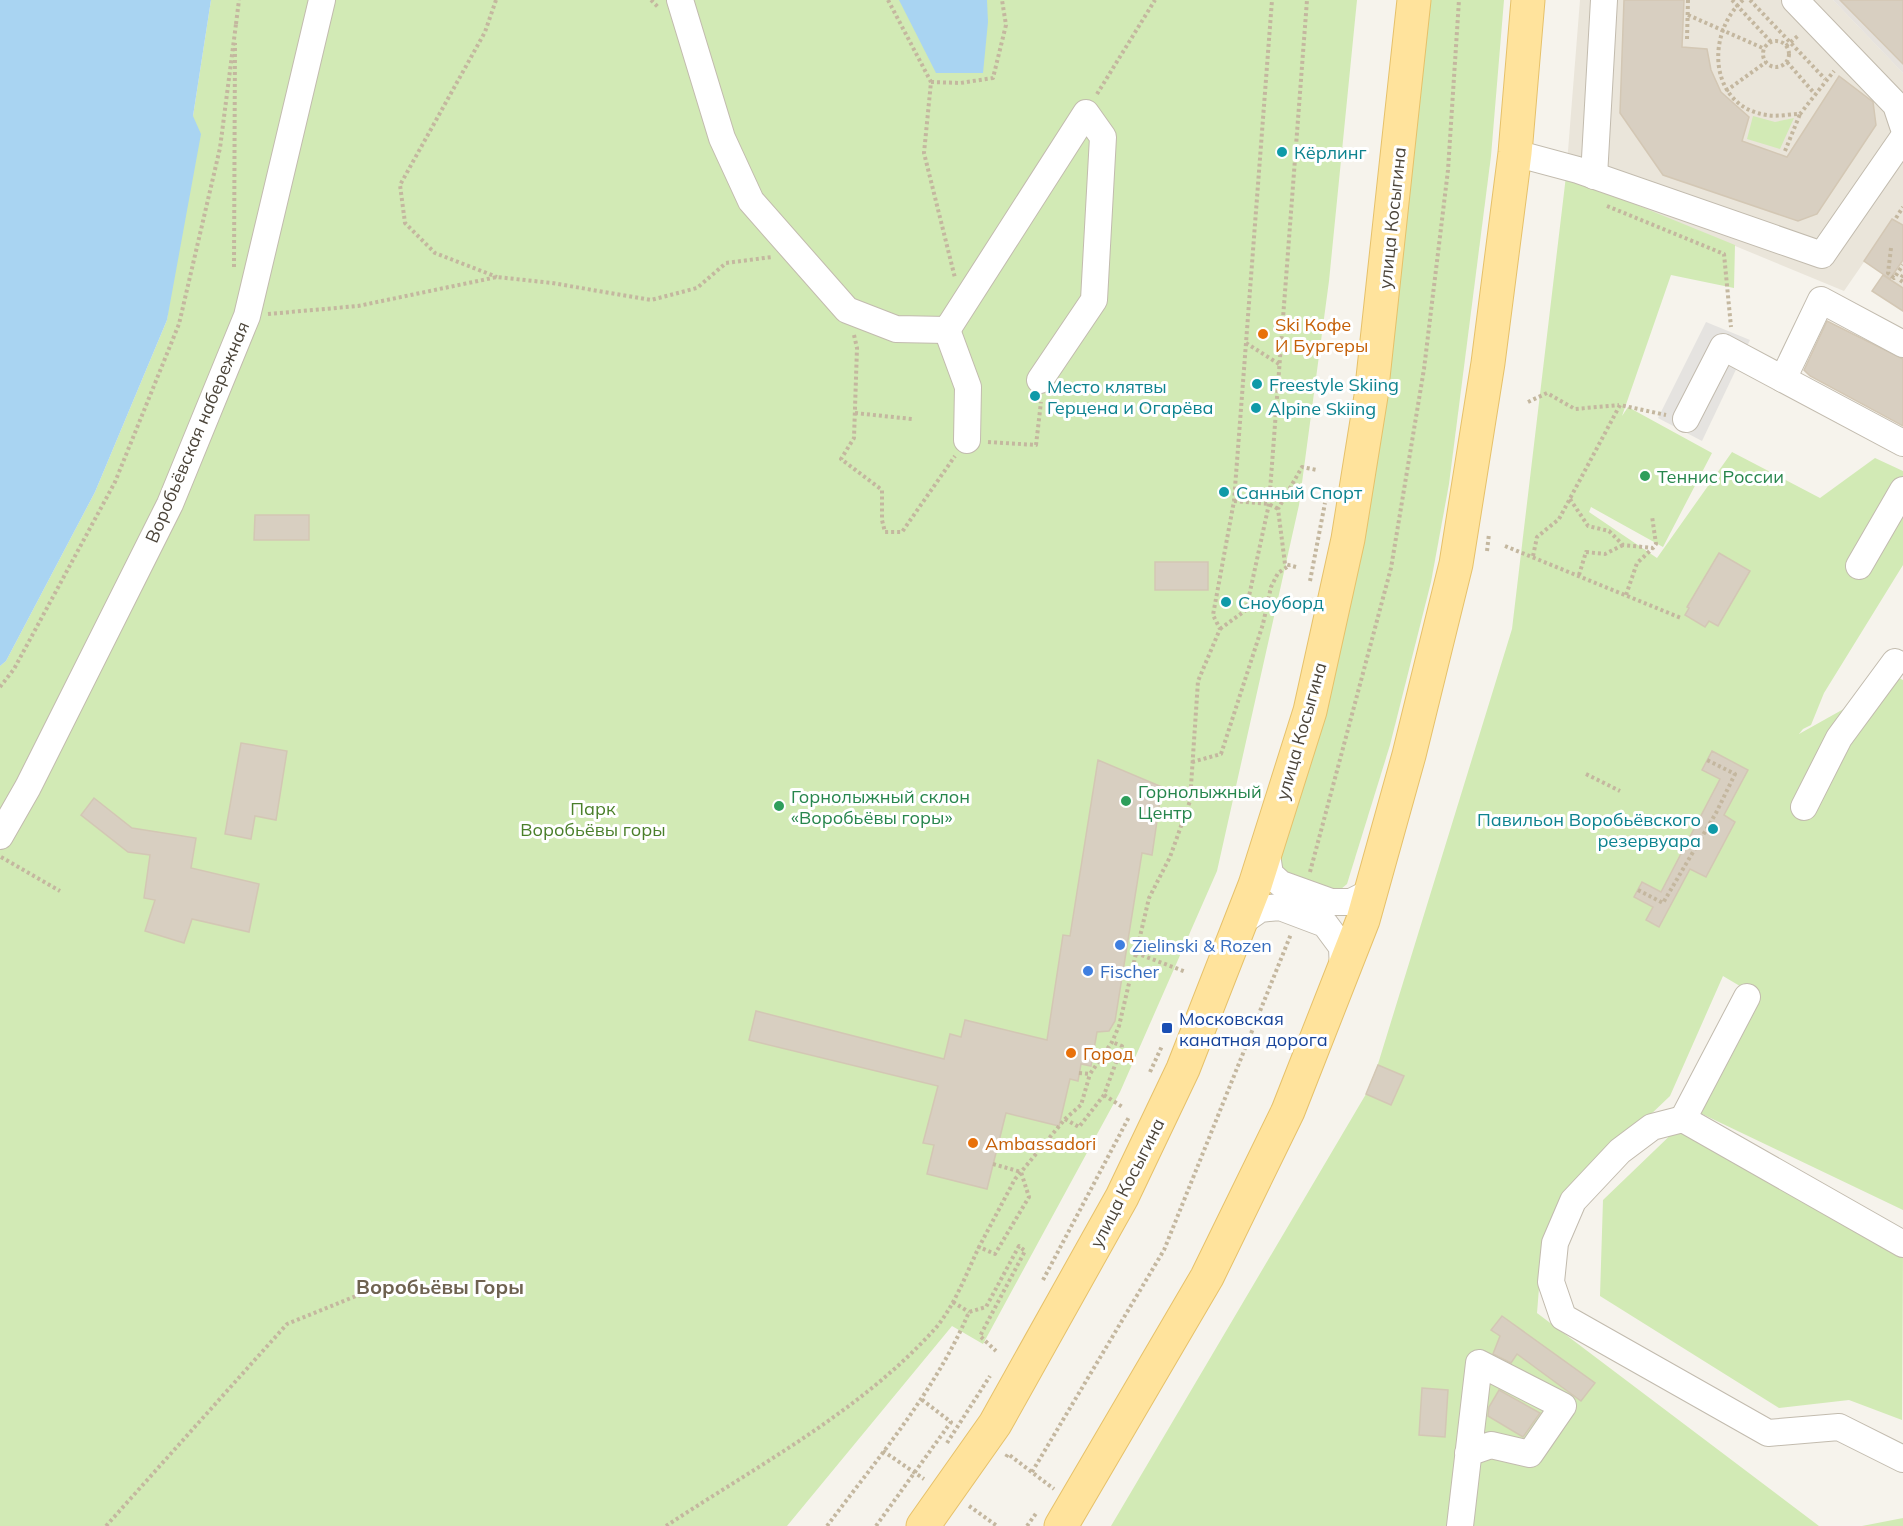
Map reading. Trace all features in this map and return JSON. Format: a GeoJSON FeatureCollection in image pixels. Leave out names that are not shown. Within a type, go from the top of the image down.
{"type":"FeatureCollection","features":[{"type":"Feature","properties":{"kind":"main road","name":"улица Косыгина"},"geometry":{"type":"LineString","coordinates":[[926,1525],[995,1424],[1122,1197],[1183,1069],[1266,849],[1310,711],[1348,539],[1371,396],[1414,0]]}},
{"type":"Feature","properties":{"kind":"main road"},"geometry":{"type":"LineString","coordinates":[[1049,1510],[1207,1277],[1287,1111],[1363,920],[1456,564],[1488,363],[1515,153],[1528,0]]}},
{"type":"Feature","properties":{"kind":"street","name":"Воробьёвская набережная"},"geometry":{"type":"LineString","coordinates":[[0,836],[28,787],[170,504],[247,316],[322,0]]}},
{"type":"Feature","properties":{"kind":"street"},"geometry":{"type":"LineString","coordinates":[[680,0],[722,138],[751,201],[847,310],[896,329],[947,330]]}},
{"type":"Feature","properties":{"kind":"street"},"geometry":{"type":"LineString","coordinates":[[1594,176],[1604,0]]}},
{"type":"Feature","properties":{"kind":"street"},"geometry":{"type":"LineString","coordinates":[[1795,0],[1896,105],[1903,126]]}},
{"type":"Feature","properties":{"kind":"street"},"geometry":{"type":"LineString","coordinates":[[947,330],[1086,113],[1103,137],[1095,300],[1040,380]]}},
{"type":"Feature","properties":{"kind":"street"},"geometry":{"type":"LineString","coordinates":[[1515,153],[1594,176],[1822,255],[1903,138]]}},
{"type":"Feature","properties":{"kind":"street"},"geometry":{"type":"LineString","coordinates":[[1783,379],[1821,300],[1903,344]]}},
{"type":"Feature","properties":{"kind":"street"},"geometry":{"type":"LineString","coordinates":[[947,330],[968,387],[967,440]]}},
{"type":"Feature","properties":{"kind":"street"},"geometry":{"type":"LineString","coordinates":[[1686,419],[1723,347],[1903,443]]}},
{"type":"Feature","properties":{"kind":"street"},"geometry":{"type":"LineString","coordinates":[[1860,566],[1903,490]]}},
{"type":"Feature","properties":{"kind":"street"},"geometry":{"type":"LineString","coordinates":[[1803,807],[1839,738],[1900,658]]}},
{"type":"Feature","properties":{"kind":"street"},"geometry":{"type":"LineString","coordinates":[[1266,849],[1270,874],[1325,924],[1342,947],[1343,972]]}},
{"type":"Feature","properties":{"kind":"street"},"geometry":{"type":"LineString","coordinates":[[1240,923],[1260,909],[1302,903],[1351,902],[1371,892]]}},
{"type":"Feature","properties":{"kind":"street"},"geometry":{"type":"LineString","coordinates":[[1683,1119],[1747,998]]}},
{"type":"Feature","properties":{"kind":"street"},"geometry":{"type":"LineString","coordinates":[[1902,1456],[1839,1427],[1768,1433],[1563,1317],[1551,1282],[1555,1243],[1573,1201],[1620,1151],[1652,1127],[1683,1119],[1903,1244]]}},
{"type":"Feature","properties":{"kind":"street"},"geometry":{"type":"LineString","coordinates":[[1460,1526],[1468,1453]]}},
{"type":"Feature","properties":{"kind":"path"},"geometry":{"type":"LineString","coordinates":[[0,687],[14,669],[115,482],[179,324],[220,148],[239,0]]}},
{"type":"Feature","properties":{"kind":"path"},"geometry":{"type":"LineString","coordinates":[[496,0],[485,32],[400,184],[405,223],[435,253],[497,277],[552,283],[651,300],[697,288],[726,263],[800,254]]}},
{"type":"Feature","properties":{"kind":"path"},"geometry":{"type":"LineString","coordinates":[[888,0],[932,82],[924,153],[962,306]]}},
{"type":"Feature","properties":{"kind":"path"},"geometry":{"type":"LineString","coordinates":[[932,82],[960,83],[993,78],[1006,25],[1002,0]]}},
{"type":"Feature","properties":{"kind":"path"},"geometry":{"type":"LineString","coordinates":[[1108,76],[1155,0]]}},
{"type":"Feature","properties":{"kind":"path"},"geometry":{"type":"LineString","coordinates":[[1220,629],[1213,615],[1234,501],[1272,0]]}},
{"type":"Feature","properties":{"kind":"path"},"geometry":{"type":"LineString","coordinates":[[666,1526],[856,1402],[934,1330],[952,1302],[979,1247],[1021,1172],[1065,1119],[1081,1105],[1090,1074],[1112,1042],[1119,1026],[1149,898],[1170,857],[1190,801],[1198,681],[1220,629],[1246,610],[1269,504],[1307,0]]}},
{"type":"Feature","properties":{"kind":"path"},"geometry":{"type":"LineString","coordinates":[[1032,1472],[1164,1250],[1302,903],[1393,556],[1424,369],[1446,182],[1459,0]]}},
{"type":"Feature","properties":{"kind":"path"},"geometry":{"type":"LineString","coordinates":[[1688,39],[1689,0]]}},
{"type":"Feature","properties":{"kind":"path"},"geometry":{"type":"LineString","coordinates":[[1732,0],[1771,42],[1788,45]]}},
{"type":"Feature","properties":{"kind":"path"},"geometry":{"type":"LineString","coordinates":[[1743,0],[1737,5],[1723,30],[1717,54],[1720,77],[1725,91],[1744,107],[1767,115],[1800,114]]}},
{"type":"Feature","properties":{"kind":"path"},"geometry":{"type":"LineString","coordinates":[[1750,0],[1788,45],[1825,80]]}},
{"type":"Feature","properties":{"kind":"path"},"geometry":{"type":"LineString","coordinates":[[1688,15],[1765,49]]}},
{"type":"Feature","properties":{"kind":"path"},"geometry":{"type":"LineString","coordinates":[[234,275],[236,24]]}},
{"type":"Feature","properties":{"kind":"path"},"geometry":{"type":"LineString","coordinates":[[1788,45],[1797,36]]}},
{"type":"Feature","properties":{"kind":"path"},"geometry":{"type":"LineString","coordinates":[[1766,62],[1765,49],[1771,42]]}},
{"type":"Feature","properties":{"kind":"path"},"geometry":{"type":"LineString","coordinates":[[1787,62],[1788,45]]}},
{"type":"Feature","properties":{"kind":"path"},"geometry":{"type":"LineString","coordinates":[[1785,151],[1800,114],[1825,80],[1850,57]]}},
{"type":"Feature","properties":{"kind":"path"},"geometry":{"type":"LineString","coordinates":[[1766,62],[1776,67],[1787,62]]}},
{"type":"Feature","properties":{"kind":"path"},"geometry":{"type":"LineString","coordinates":[[1725,91],[1766,62]]}},
{"type":"Feature","properties":{"kind":"path"},"geometry":{"type":"LineString","coordinates":[[1787,62],[1815,93]]}},
{"type":"Feature","properties":{"kind":"path"},"geometry":{"type":"LineString","coordinates":[[1606,206],[1724,254],[1734,353]]}},
{"type":"Feature","properties":{"kind":"path"},"geometry":{"type":"LineString","coordinates":[[1896,218],[1903,207]]}},
{"type":"Feature","properties":{"kind":"path"},"geometry":{"type":"LineString","coordinates":[[1891,248],[1888,273],[1894,278],[1903,265]]}},
{"type":"Feature","properties":{"kind":"path"},"geometry":{"type":"LineString","coordinates":[[1903,275],[1900,280],[1903,282]]}},
{"type":"Feature","properties":{"kind":"path"},"geometry":{"type":"LineString","coordinates":[[247,316],[358,306],[497,277]]}},
{"type":"Feature","properties":{"kind":"path"},"geometry":{"type":"LineString","coordinates":[[847,310],[857,348],[854,438],[841,459],[882,490],[882,520],[885,532],[902,532],[967,440],[1035,445],[1039,410]]}},
{"type":"Feature","properties":{"kind":"path"},"geometry":{"type":"LineString","coordinates":[[1246,343],[1279,364]]}},
{"type":"Feature","properties":{"kind":"path"},"geometry":{"type":"LineString","coordinates":[[1528,402],[1547,393],[1575,409],[1620,405],[1686,419]]}},
{"type":"Feature","properties":{"kind":"path"},"geometry":{"type":"LineString","coordinates":[[1533,556],[1537,537],[1559,519],[1620,405]]}},
{"type":"Feature","properties":{"kind":"path"},"geometry":{"type":"LineString","coordinates":[[855,413],[912,419]]}},
{"type":"Feature","properties":{"kind":"path"},"geometry":{"type":"LineString","coordinates":[[1296,567],[1285,564],[1278,509],[1302,467],[1317,470]]}},
{"type":"Feature","properties":{"kind":"path"},"geometry":{"type":"LineString","coordinates":[[1309,585],[1327,494]]}},
{"type":"Feature","properties":{"kind":"path"},"geometry":{"type":"LineString","coordinates":[[1570,499],[1588,526],[1609,531],[1623,545]]}},
{"type":"Feature","properties":{"kind":"path"},"geometry":{"type":"LineString","coordinates":[[1234,501],[1269,504],[1278,509]]}},
{"type":"Feature","properties":{"kind":"path"},"geometry":{"type":"LineString","coordinates":[[1626,595],[1637,563],[1656,544],[1652,516]]}},
{"type":"Feature","properties":{"kind":"path"},"geometry":{"type":"LineString","coordinates":[[1579,575],[1586,552],[1605,554],[1623,545],[1653,548]]}},
{"type":"Feature","properties":{"kind":"path"},"geometry":{"type":"LineString","coordinates":[[1505,546],[1681,618]]}},
{"type":"Feature","properties":{"kind":"path"},"geometry":{"type":"LineString","coordinates":[[1192,762],[1221,754],[1263,624],[1271,587],[1278,573],[1290,565]]}},
{"type":"Feature","properties":{"kind":"path"},"geometry":{"type":"LineString","coordinates":[[1638,890],[1663,903],[1716,813],[1735,774],[1707,760]]}},
{"type":"Feature","properties":{"kind":"path"},"geometry":{"type":"LineString","coordinates":[[1586,774],[1620,791]]}},
{"type":"Feature","properties":{"kind":"path"},"geometry":{"type":"LineString","coordinates":[[0,857],[60,891]]}},
{"type":"Feature","properties":{"kind":"path"},"geometry":{"type":"LineString","coordinates":[[1136,953],[1186,972]]}},
{"type":"Feature","properties":{"kind":"path"},"geometry":{"type":"LineString","coordinates":[[1065,1119],[1079,1127],[1104,1095],[1122,1046],[1112,1042]]}},
{"type":"Feature","properties":{"kind":"path"},"geometry":{"type":"LineString","coordinates":[[1149,1075],[1163,1043]]}},
{"type":"Feature","properties":{"kind":"path"},"geometry":{"type":"LineString","coordinates":[[1079,1073],[1090,1074]]}},
{"type":"Feature","properties":{"kind":"path"},"geometry":{"type":"LineString","coordinates":[[1104,1095],[1124,1107]]}},
{"type":"Feature","properties":{"kind":"path"},"geometry":{"type":"LineString","coordinates":[[1041,1284],[1134,1107]]}},
{"type":"Feature","properties":{"kind":"path"},"geometry":{"type":"LineString","coordinates":[[993,1164],[1021,1172]]}},
{"type":"Feature","properties":{"kind":"path"},"geometry":{"type":"LineString","coordinates":[[979,1247],[995,1254],[1029,1197],[1021,1172]]}},
{"type":"Feature","properties":{"kind":"path"},"geometry":{"type":"LineString","coordinates":[[952,1302],[969,1312],[986,1307],[1019,1246],[1025,1251],[980,1336],[996,1351]]}},
{"type":"Feature","properties":{"kind":"path"},"geometry":{"type":"LineString","coordinates":[[106,1526],[286,1324],[356,1296],[388,1292]]}},
{"type":"Feature","properties":{"kind":"path"},"geometry":{"type":"LineString","coordinates":[[827,1526],[921,1400],[955,1343],[969,1312]]}},
{"type":"Feature","properties":{"kind":"path"},"geometry":{"type":"LineString","coordinates":[[942,1450],[990,1375]]}},
{"type":"Feature","properties":{"kind":"path"},"geometry":{"type":"LineString","coordinates":[[876,1526],[951,1422],[921,1400]]}},
{"type":"Feature","properties":{"kind":"path"},"geometry":{"type":"LineString","coordinates":[[883,1450],[926,1480],[930,1469]]}},
{"type":"Feature","properties":{"kind":"path"},"geometry":{"type":"LineString","coordinates":[[1001,1463],[1008,1454],[1054,1488],[1049,1510],[1027,1526]]}},
{"type":"Feature","properties":{"kind":"path"},"geometry":{"type":"LineString","coordinates":[[969,1506],[976,1497]]}},
{"type":"Feature","properties":{"kind":"path"},"geometry":{"type":"LineString","coordinates":[[963,1502],[998,1526]]}},
{"type":"Feature","properties":{"kind":"shaded area"},"geometry":{"type":"Polygon","coordinates":[[[1580,0],[1833,0],[1903,73],[1903,288],[1864,262],[1844,291],[1566,176],[1580,0]]]}},
{"type":"Feature","properties":{"kind":"shaded area"},"geometry":{"type":"Polygon","coordinates":[[[1833,0],[1903,0],[1903,73],[1833,0]]]}},
{"type":"Feature","properties":{"kind":"shaded area"},"geometry":{"type":"Polygon","coordinates":[[[1706,322],[1750,340],[1702,441],[1658,418],[1706,322]]]}},
{"type":"Feature","properties":{"kind":"green space","name":"Парк Воробьёвы горы"},"geometry":{"type":"Polygon","coordinates":[[[211,0],[1357,0],[1329,281],[1299,505],[1217,871],[1120,1092],[983,1344],[952,1326],[787,1526],[0,1526],[0,666],[6,661],[95,492],[167,320],[193,116],[211,0]]]}},
{"type":"Feature","properties":{"kind":"green space"},"geometry":{"type":"Polygon","coordinates":[[[1427,0],[1504,0],[1491,156],[1449,484],[1431,582],[1390,745],[1347,884],[1335,894],[1274,875],[1427,0]]]}},
{"type":"Feature","properties":{"kind":"green space"},"geometry":{"type":"Polygon","coordinates":[[[1753,116],[1775,122],[1794,118],[1780,149],[1747,139],[1753,116]]]}},
{"type":"Feature","properties":{"kind":"green space"},"geometry":{"type":"Polygon","coordinates":[[[1566,176],[1735,245],[1734,288],[1671,275],[1622,416],[1628,407],[1712,453],[1663,547],[1591,507],[1589,512],[1657,558],[1732,452],[1820,498],[1875,458],[1903,471],[1903,565],[1824,693],[1811,725],[1799,734],[1899,678],[1903,680],[1903,1210],[1700,1113],[1755,995],[1723,976],[1670,1096],[1579,1183],[1542,1251],[1537,1313],[1819,1526],[1111,1526],[1366,1094],[1378,1064],[1512,629],[1566,176]]]}},
{"type":"Feature","properties":{"kind":"green space"},"geometry":{"type":"Polygon","coordinates":[[[1681,1125],[1903,1248],[1902,1420],[1849,1400],[1779,1408],[1600,1296],[1603,1200],[1681,1125]]]}},
{"type":"Feature","properties":{"kind":"green space"},"geometry":{"type":"Polygon","coordinates":[[[1903,1518],[1903,1526],[1862,1526],[1903,1518]]]}},
{"type":"Feature","properties":{"kind":"water"},"geometry":{"type":"Polygon","coordinates":[[[0,0],[211,0],[193,116],[201,134],[167,320],[95,492],[6,661],[0,666],[0,0]]]}},
{"type":"Feature","properties":{"kind":"water"},"geometry":{"type":"Polygon","coordinates":[[[899,0],[987,0],[988,22],[983,73],[936,73],[899,0]]]}},
{"type":"Feature","properties":{"kind":"building"},"geometry":{"type":"Polygon","coordinates":[[[1624,0],[1684,0],[1682,47],[1707,49],[1711,70],[1721,92],[1749,117],[1742,141],[1787,157],[1839,76],[1873,102],[1876,125],[1817,214],[1798,221],[1663,175],[1620,113],[1624,0]]]}},
{"type":"Feature","properties":{"kind":"building"},"geometry":{"type":"Polygon","coordinates":[[[1840,0],[1903,0],[1903,64],[1840,0]]]}},
{"type":"Feature","properties":{"kind":"building"},"geometry":{"type":"Polygon","coordinates":[[[1892,219],[1903,225],[1903,260],[1890,279],[1864,261],[1892,219]]]}},
{"type":"Feature","properties":{"kind":"building"},"geometry":{"type":"Polygon","coordinates":[[[1883,275],[1903,288],[1903,311],[1872,291],[1883,275]]]}},
{"type":"Feature","properties":{"kind":"building"},"geometry":{"type":"Polygon","coordinates":[[[1827,321],[1903,359],[1903,426],[1810,376],[1804,370],[1827,321]]]}},
{"type":"Feature","properties":{"kind":"building"},"geometry":{"type":"Polygon","coordinates":[[[255,515],[309,515],[309,540],[254,540],[255,515]]]}},
{"type":"Feature","properties":{"kind":"building"},"geometry":{"type":"Polygon","coordinates":[[[1719,553],[1750,571],[1718,626],[1709,621],[1705,627],[1685,615],[1689,608],[1687,607],[1719,553]]]}},
{"type":"Feature","properties":{"kind":"building"},"geometry":{"type":"Polygon","coordinates":[[[1155,562],[1208,562],[1208,590],[1155,590],[1155,562]]]}},
{"type":"Feature","properties":{"kind":"building"},"geometry":{"type":"Polygon","coordinates":[[[241,743],[287,751],[276,820],[255,816],[251,839],[225,834],[241,743]]]}},
{"type":"Feature","properties":{"kind":"building","name":"Павильон Воробьёвского резервуара"},"geometry":{"type":"Polygon","coordinates":[[[1712,751],[1748,770],[1724,815],[1735,822],[1706,877],[1690,869],[1659,927],[1646,920],[1653,907],[1634,897],[1642,882],[1661,892],[1720,779],[1702,770],[1712,751]]]}},
{"type":"Feature","properties":{"kind":"building"},"geometry":{"type":"Polygon","coordinates":[[[1098,760],[1162,787],[1152,855],[1142,853],[1115,1021],[1109,1031],[1097,1032],[1091,1066],[1081,1064],[1078,1081],[1070,1079],[1059,1126],[1006,1113],[987,1189],[927,1174],[934,1145],[923,1143],[938,1086],[749,1040],[756,1011],[944,1059],[950,1034],[961,1037],[965,1020],[1047,1040],[1063,935],[1070,936],[1098,760]]]}},
{"type":"Feature","properties":{"kind":"building"},"geometry":{"type":"Polygon","coordinates":[[[94,798],[132,828],[196,838],[191,868],[259,884],[249,932],[192,919],[184,943],[145,931],[155,900],[144,898],[150,855],[128,852],[81,815],[94,798]]]}},
{"type":"Feature","properties":{"kind":"building"},"geometry":{"type":"Polygon","coordinates":[[[1378,1065],[1404,1076],[1391,1105],[1366,1094],[1378,1065]]]}},
{"type":"Feature","properties":{"kind":"building"},"geometry":{"type":"Polygon","coordinates":[[[1502,1316],[1595,1383],[1581,1401],[1517,1354],[1511,1363],[1493,1354],[1500,1336],[1491,1330],[1502,1316]]]}},
{"type":"Feature","properties":{"kind":"building"},"geometry":{"type":"Polygon","coordinates":[[[1422,1388],[1448,1390],[1445,1437],[1419,1435],[1422,1388]]]}},
{"type":"Feature","properties":{"kind":"building"},"geometry":{"type":"Polygon","coordinates":[[[1499,1390],[1540,1413],[1523,1437],[1488,1416],[1489,1407],[1499,1390]]]}},
{"type":"Feature","properties":{"kind":"place","name":"Кёрлинг"},"geometry":{"type":"Point","coordinates":[1282,152]}},
{"type":"Feature","properties":{"kind":"place","name":"Ski Кофе И Бургеры"},"geometry":{"type":"Point","coordinates":[1263,334]}},
{"type":"Feature","properties":{"kind":"place","name":"Freestyle Skiing"},"geometry":{"type":"Point","coordinates":[1257,384]}},
{"type":"Feature","properties":{"kind":"place","name":"Место клятвы Герцена и Огарёва"},"geometry":{"type":"Point","coordinates":[1035,396]}},
{"type":"Feature","properties":{"kind":"place","name":"Alpine Skiing"},"geometry":{"type":"Point","coordinates":[1256,408]}},
{"type":"Feature","properties":{"kind":"place","name":"Теннис России"},"geometry":{"type":"Point","coordinates":[1645,476]}},
{"type":"Feature","properties":{"kind":"place","name":"Санный Спорт"},"geometry":{"type":"Point","coordinates":[1224,492]}},
{"type":"Feature","properties":{"kind":"place","name":"Сноуборд"},"geometry":{"type":"Point","coordinates":[1226,602]}},
{"type":"Feature","properties":{"kind":"place","name":"Горнолыжный Центр"},"geometry":{"type":"Point","coordinates":[1126,801]}},
{"type":"Feature","properties":{"kind":"place","name":"Горнолыжный склон «Воробьёвы горы»"},"geometry":{"type":"Point","coordinates":[779,806]}},
{"type":"Feature","properties":{"kind":"place","name":"Павильон Воробьёвского резервуара"},"geometry":{"type":"Point","coordinates":[1713,829]}},
{"type":"Feature","properties":{"kind":"place","name":"Zielinski & Rozen"},"geometry":{"type":"Point","coordinates":[1120,945]}},
{"type":"Feature","properties":{"kind":"place","name":"Fischer"},"geometry":{"type":"Point","coordinates":[1088,971]}},
{"type":"Feature","properties":{"kind":"place","name":"Московская канатная дорога"},"geometry":{"type":"Point","coordinates":[1167,1028]}},
{"type":"Feature","properties":{"kind":"place","name":"Город"},"geometry":{"type":"Point","coordinates":[1071,1053]}},
{"type":"Feature","properties":{"kind":"place","name":"Ambassadori"},"geometry":{"type":"Point","coordinates":[973,1143]}},
{"type":"Feature","properties":{"kind":"district","name":"Воробьёвы Горы"},"geometry":{"type":"Point","coordinates":[440,1286]}}]}
